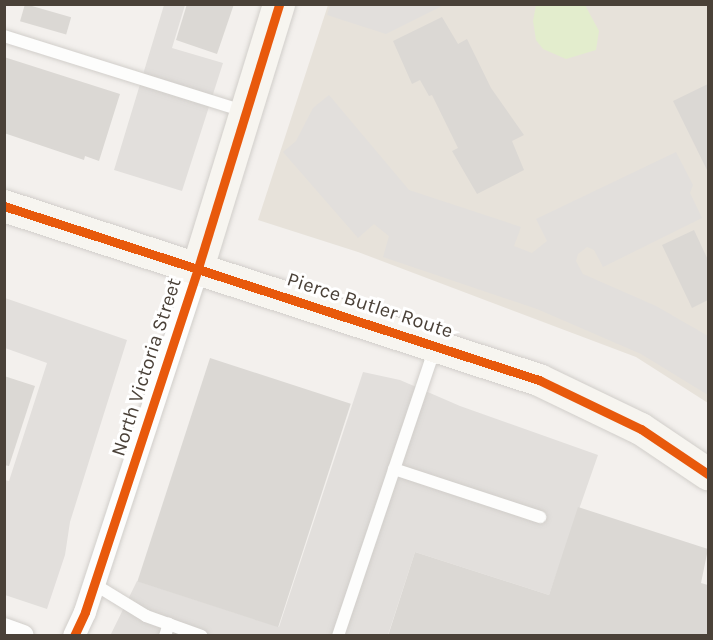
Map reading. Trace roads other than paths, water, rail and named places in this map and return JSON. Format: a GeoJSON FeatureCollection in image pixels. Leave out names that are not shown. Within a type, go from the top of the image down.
{"type":"FeatureCollection","features":[{"type":"Feature","properties":{"kind":"main road","name":"North Victoria Street"},"geometry":{"type":"LineString","coordinates":[[198,268],[244,111],[279,4]]}},
{"type":"Feature","properties":{"kind":"main road","name":"Pierce Butler Route"},"geometry":{"type":"LineString","coordinates":[[4,206],[539,380],[588,401],[641,429],[708,474]]}},
{"type":"Feature","properties":{"kind":"street","name":"North Victoria Street"},"geometry":{"type":"LineString","coordinates":[[74,636],[94,584],[198,268]]}},
{"type":"Feature","properties":{"kind":"street"},"geometry":{"type":"LineString","coordinates":[[4,629],[23,636]]}},
{"type":"Feature","properties":{"kind":"lane"},"geometry":{"type":"LineString","coordinates":[[4,36],[244,111]]}},
{"type":"Feature","properties":{"kind":"lane"},"geometry":{"type":"LineString","coordinates":[[338,636],[435,346]]}},
{"type":"Feature","properties":{"kind":"lane"},"geometry":{"type":"LineString","coordinates":[[394,469],[540,517]]}},
{"type":"Feature","properties":{"kind":"lane"},"geometry":{"type":"LineString","coordinates":[[94,584],[167,630],[202,636]]}}]}
